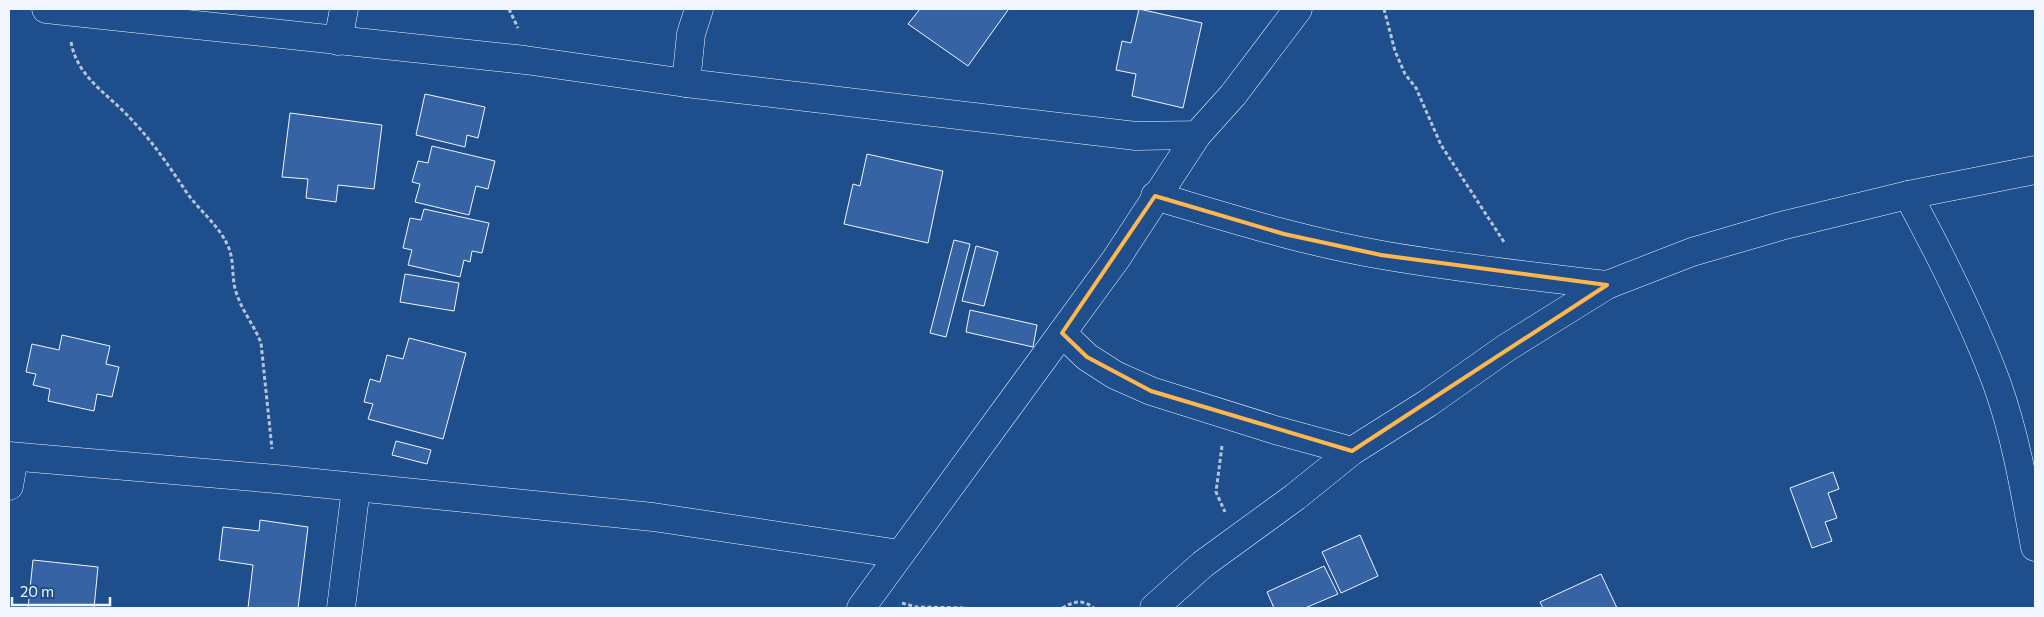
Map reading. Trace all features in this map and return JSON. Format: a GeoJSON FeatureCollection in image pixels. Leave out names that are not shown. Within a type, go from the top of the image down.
{"type":"FeatureCollection","features":[{"type":"Feature","properties":{"kind":"street"},"geometry":{"type":"LineString","coordinates":[[338,41],[344,9]]}},
{"type":"Feature","properties":{"kind":"street"},"geometry":{"type":"LineString","coordinates":[[686,82],[691,34],[699,9]]}},
{"type":"Feature","properties":{"kind":"street"},"geometry":{"type":"LineString","coordinates":[[868,599],[1116,258],[1155,196],[1197,135],[1233,95],[1298,9]]}},
{"type":"Feature","properties":{"kind":"street"},"geometry":{"type":"LineString","coordinates":[[59,10],[525,60],[686,82],[1136,136],[1197,135]]}},
{"type":"Feature","properties":{"kind":"street"},"geometry":{"type":"LineString","coordinates":[[1154,608],[1203,564],[1295,497],[1352,451],[1428,403],[1506,348],[1607,284],[1692,252],[1781,226],[1908,195],[2035,170]]}},
{"type":"Feature","properties":{"kind":"street"},"geometry":{"type":"LineString","coordinates":[[1908,195],[1939,253],[1997,385],[2019,460],[2035,547]]}},
{"type":"Feature","properties":{"kind":"street"},"geometry":{"type":"LineString","coordinates":[[1155,196],[1284,234],[1381,255],[1514,274],[1607,284]]}},
{"type":"Feature","properties":{"kind":"street"},"geometry":{"type":"LineString","coordinates":[[1062,333],[1087,357],[1115,375],[1151,391],[1227,416],[1352,451]]}},
{"type":"Feature","properties":{"kind":"street"},"geometry":{"type":"LineString","coordinates":[[9,486],[11,456],[276,479],[653,517],[900,554]]}},
{"type":"Feature","properties":{"kind":"street"},"geometry":{"type":"LineString","coordinates":[[341,608],[356,488]]}},
{"type":"Feature","properties":{"kind":"path"},"geometry":{"type":"LineString","coordinates":[[1384,9],[1395,51],[1406,74],[1416,88],[1441,145],[1507,247],[1514,274]]}},
{"type":"Feature","properties":{"kind":"path"},"geometry":{"type":"LineString","coordinates":[[59,10],[81,70],[152,141],[188,194],[227,244],[232,255],[236,291],[261,343],[276,479]]}},
{"type":"Feature","properties":{"kind":"path"},"geometry":{"type":"LineString","coordinates":[[1227,416],[1216,492],[1218,500],[1238,538]]}},
{"type":"Feature","properties":{"kind":"path"},"geometry":{"type":"LineString","coordinates":[[868,599],[916,607],[967,608]]}},
{"type":"Feature","properties":{"kind":"path"},"geometry":{"type":"LineString","coordinates":[[1062,608],[1076,601],[1082,601],[1094,608]]}},
{"type":"Feature","properties":{"kind":"highlighted area"},"geometry":{"type":"Polygon","coordinates":[[[1155,196],[1284,234],[1381,255],[1607,285],[1352,451],[1151,391],[1087,357],[1062,333],[1155,196]]]}},
{"type":"Feature","properties":{"kind":"building"},"geometry":{"type":"Polygon","coordinates":[[[920,9],[1008,10],[968,66],[908,24],[920,9]]]}},
{"type":"Feature","properties":{"kind":"building"},"geometry":{"type":"Polygon","coordinates":[[[1139,9],[1202,23],[1183,108],[1132,96],[1136,74],[1116,70],[1122,41],[1131,43],[1139,9]]]}},
{"type":"Feature","properties":{"kind":"building"},"geometry":{"type":"Polygon","coordinates":[[[425,94],[485,107],[478,138],[467,135],[465,147],[416,135],[425,94]]]}},
{"type":"Feature","properties":{"kind":"building"},"geometry":{"type":"Polygon","coordinates":[[[290,113],[382,125],[374,189],[338,185],[336,202],[306,198],[308,179],[282,177],[290,113]]]}},
{"type":"Feature","properties":{"kind":"building"},"geometry":{"type":"Polygon","coordinates":[[[432,146],[495,161],[488,189],[476,186],[469,215],[415,202],[420,184],[412,182],[418,161],[428,163],[432,146]]]}},
{"type":"Feature","properties":{"kind":"building"},"geometry":{"type":"Polygon","coordinates":[[[867,154],[943,171],[928,243],[844,224],[853,184],[860,186],[867,154]]]}},
{"type":"Feature","properties":{"kind":"building"},"geometry":{"type":"Polygon","coordinates":[[[424,209],[489,223],[482,253],[472,251],[470,262],[464,260],[460,277],[408,265],[412,250],[403,248],[410,218],[421,220],[424,209]]]}},
{"type":"Feature","properties":{"kind":"building"},"geometry":{"type":"Polygon","coordinates":[[[954,240],[970,244],[946,337],[930,333],[954,240]]]}},
{"type":"Feature","properties":{"kind":"building"},"geometry":{"type":"Polygon","coordinates":[[[976,246],[998,252],[984,306],[962,301],[976,246]]]}},
{"type":"Feature","properties":{"kind":"building"},"geometry":{"type":"Polygon","coordinates":[[[405,274],[459,283],[454,311],[400,302],[405,274]]]}},
{"type":"Feature","properties":{"kind":"building"},"geometry":{"type":"Polygon","coordinates":[[[970,310],[1037,325],[1033,347],[966,332],[970,310]]]}},
{"type":"Feature","properties":{"kind":"building"},"geometry":{"type":"Polygon","coordinates":[[[62,335],[110,346],[106,364],[119,367],[112,397],[97,394],[94,411],[48,401],[50,389],[33,385],[36,374],[26,372],[32,344],[59,350],[62,335]]]}},
{"type":"Feature","properties":{"kind":"building"},"geometry":{"type":"Polygon","coordinates":[[[409,338],[466,353],[443,439],[368,419],[373,404],[364,402],[370,379],[380,382],[387,355],[403,359],[409,338]]]}},
{"type":"Feature","properties":{"kind":"building"},"geometry":{"type":"Polygon","coordinates":[[[396,441],[431,450],[427,464],[392,455],[396,441]]]}},
{"type":"Feature","properties":{"kind":"building"},"geometry":{"type":"Polygon","coordinates":[[[1833,472],[1839,489],[1828,493],[1837,518],[1825,522],[1832,541],[1812,548],[1790,488],[1833,472]]]}},
{"type":"Feature","properties":{"kind":"building"},"geometry":{"type":"Polygon","coordinates":[[[260,520],[308,527],[298,608],[248,608],[253,565],[219,560],[223,527],[259,531],[260,520]]]}},
{"type":"Feature","properties":{"kind":"building"},"geometry":{"type":"Polygon","coordinates":[[[1360,535],[1378,576],[1341,593],[1322,552],[1360,535]]]}},
{"type":"Feature","properties":{"kind":"building"},"geometry":{"type":"Polygon","coordinates":[[[33,560],[98,567],[94,608],[28,608],[33,560]]]}},
{"type":"Feature","properties":{"kind":"building"},"geometry":{"type":"Polygon","coordinates":[[[1324,566],[1338,594],[1305,608],[1274,608],[1267,592],[1324,566]]]}},
{"type":"Feature","properties":{"kind":"building"},"geometry":{"type":"Polygon","coordinates":[[[1601,574],[1617,608],[1543,608],[1540,602],[1601,574]]]}}]}
